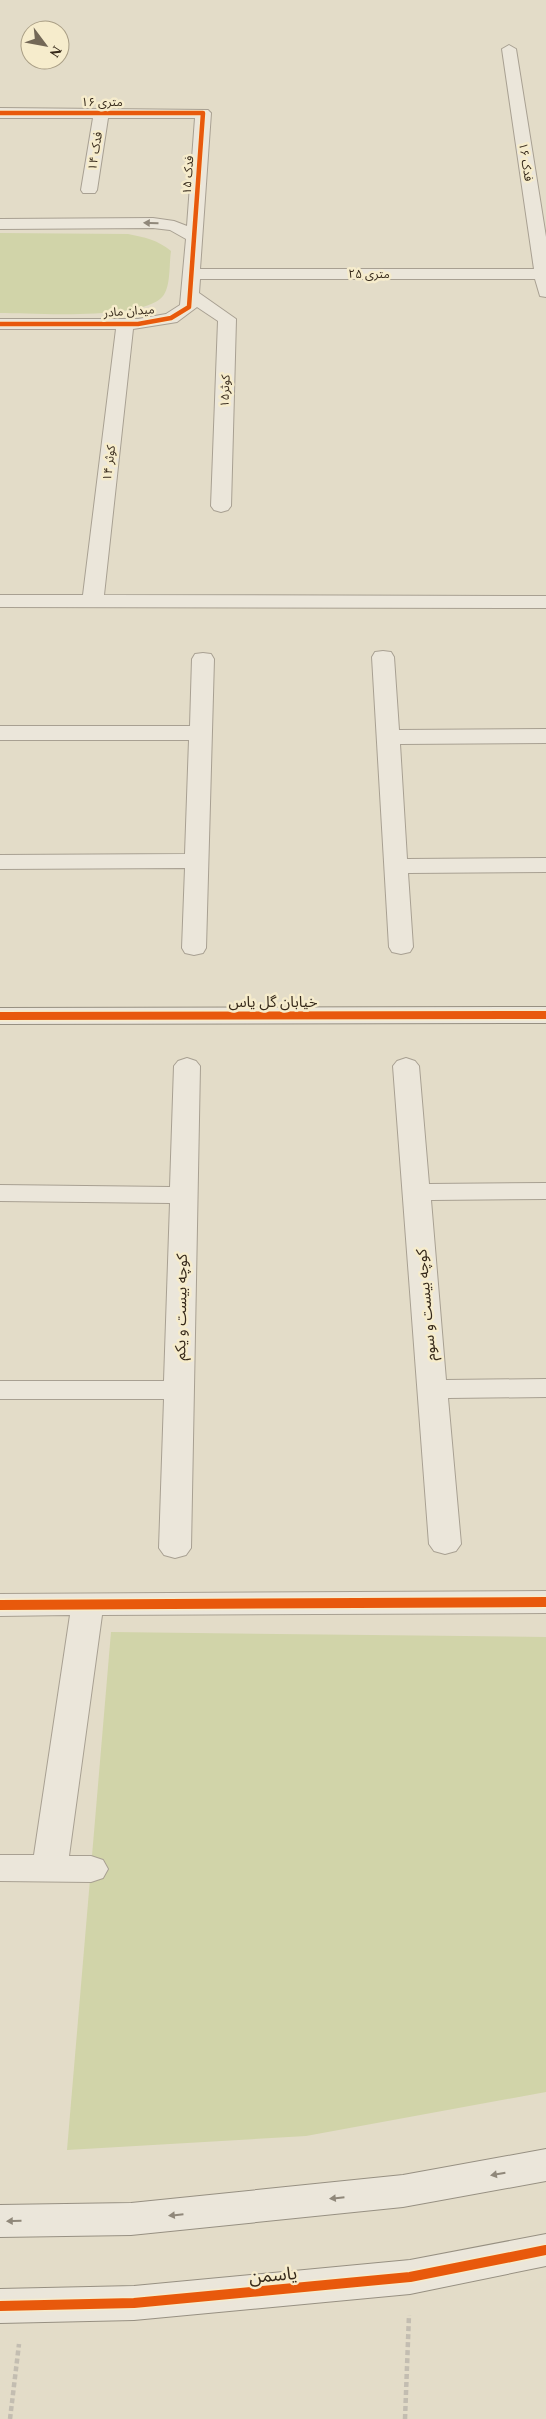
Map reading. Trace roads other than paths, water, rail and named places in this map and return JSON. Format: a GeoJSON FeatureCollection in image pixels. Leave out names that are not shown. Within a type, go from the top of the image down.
{"type":"FeatureCollection","features":[{"type":"Feature","properties":{"kind":"street","name":"فدک ۱۶"},"geometry":{"type":"LineString","coordinates":[[509,49],[545,274],[546,293]]}},
{"type":"Feature","properties":{"kind":"street","name":"۱۶ متری"},"geometry":{"type":"LineString","coordinates":[[0,113],[204,113]]}},
{"type":"Feature","properties":{"kind":"street","name":"فدک ۱۴"},"geometry":{"type":"LineString","coordinates":[[89,190],[101,113]]}},
{"type":"Feature","properties":{"kind":"street","name":"فدک ۱۵"},"geometry":{"type":"LineString","coordinates":[[194,239],[204,113]]}},
{"type":"Feature","properties":{"kind":"street"},"geometry":{"type":"LineString","coordinates":[[0,224],[153,223],[182,228],[193,235],[194,239],[190,295]]}},
{"type":"Feature","properties":{"kind":"street","name":"۲۵ متری"},"geometry":{"type":"LineString","coordinates":[[191,274],[545,274]]}},
{"type":"Feature","properties":{"kind":"street","name":"میدان مادر"},"geometry":{"type":"LineString","coordinates":[[0,324],[125,325],[151,323],[171,318],[189,307],[190,295]]}},
{"type":"Feature","properties":{"kind":"street","name":"کوثر۱۵"},"geometry":{"type":"LineString","coordinates":[[190,295],[227,319],[221,506]]}},
{"type":"Feature","properties":{"kind":"street","name":"کوثر ۱۴"},"geometry":{"type":"LineString","coordinates":[[93,601],[125,325]]}},
{"type":"Feature","properties":{"kind":"street"},"geometry":{"type":"LineString","coordinates":[[0,601],[546,602]]}},
{"type":"Feature","properties":{"kind":"street"},"geometry":{"type":"LineString","coordinates":[[383,657],[401,947]]}},
{"type":"Feature","properties":{"kind":"street"},"geometry":{"type":"LineString","coordinates":[[194,948],[203,659]]}},
{"type":"Feature","properties":{"kind":"street"},"geometry":{"type":"LineString","coordinates":[[0,734],[201,733]]}},
{"type":"Feature","properties":{"kind":"street"},"geometry":{"type":"LineString","coordinates":[[388,737],[546,736]]}},
{"type":"Feature","properties":{"kind":"street"},"geometry":{"type":"LineString","coordinates":[[0,862],[197,861]]}},
{"type":"Feature","properties":{"kind":"street"},"geometry":{"type":"LineString","coordinates":[[396,866],[546,865]]}},
{"type":"Feature","properties":{"kind":"street","name":"خیابان گل یاس"},"geometry":{"type":"LineString","coordinates":[[0,1016],[546,1015]]}},
{"type":"Feature","properties":{"kind":"street","name":"کوچه بیست و یکم"},"geometry":{"type":"LineString","coordinates":[[175,1548],[187,1066]]}},
{"type":"Feature","properties":{"kind":"street","name":"کوچه بیست و سوم"},"geometry":{"type":"LineString","coordinates":[[406,1066],[445,1544]]}},
{"type":"Feature","properties":{"kind":"street"},"geometry":{"type":"LineString","coordinates":[[417,1192],[546,1191]]}},
{"type":"Feature","properties":{"kind":"street"},"geometry":{"type":"LineString","coordinates":[[0,1193],[184,1195]]}},
{"type":"Feature","properties":{"kind":"street"},"geometry":{"type":"LineString","coordinates":[[432,1389],[546,1388]]}},
{"type":"Feature","properties":{"kind":"street"},"geometry":{"type":"LineString","coordinates":[[0,1390],[179,1390]]}},
{"type":"Feature","properties":{"kind":"street"},"geometry":{"type":"LineString","coordinates":[[0,1605],[546,1602]]}},
{"type":"Feature","properties":{"kind":"street"},"geometry":{"type":"LineString","coordinates":[[50,1868],[88,1604]]}},
{"type":"Feature","properties":{"kind":"street"},"geometry":{"type":"LineString","coordinates":[[0,1868],[91,1869]]}},
{"type":"Feature","properties":{"kind":"street"},"geometry":{"type":"LineString","coordinates":[[0,2221],[131,2219],[403,2192],[546,2165]]}},
{"type":"Feature","properties":{"kind":"street","name":"یاسمن"},"geometry":{"type":"LineString","coordinates":[[12,2306],[134,2303],[410,2276],[546,2250]]}}]}
